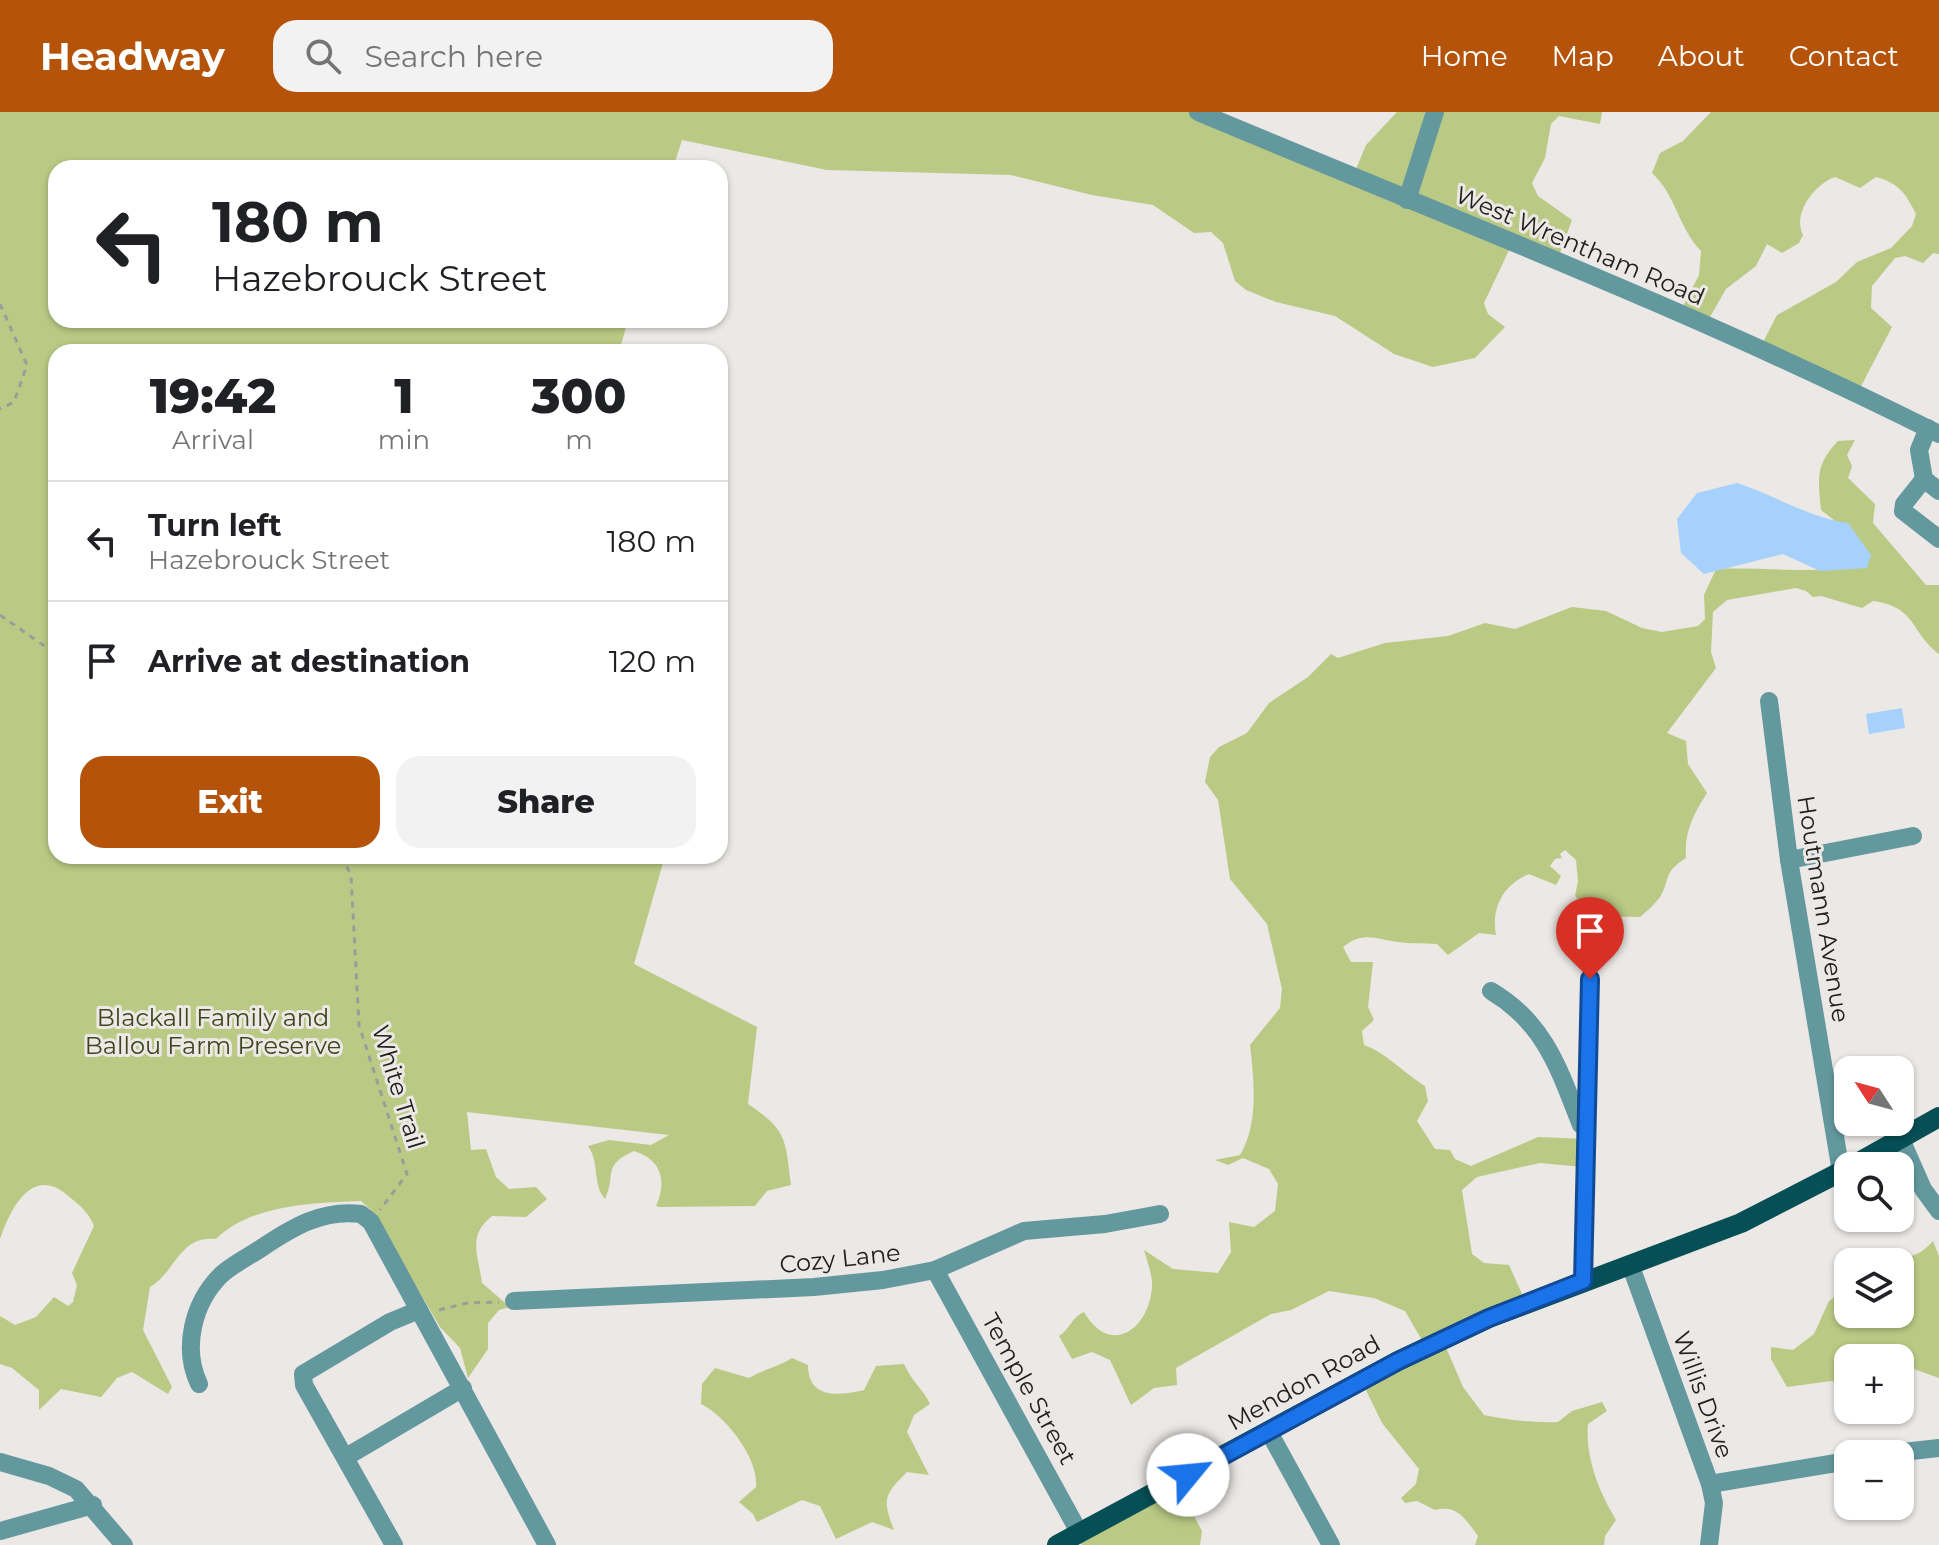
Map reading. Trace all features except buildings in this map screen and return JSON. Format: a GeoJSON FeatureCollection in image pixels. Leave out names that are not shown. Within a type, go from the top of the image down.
{"type":"FeatureCollection","features":[{"type":"Feature","properties":{"kind":"main road","name":"Mendon Road"},"geometry":{"type":"LineString","coordinates":[[1878,1152],[1939,1117]]}},
{"type":"Feature","properties":{"kind":"main road","name":"Mendon Road"},"geometry":{"type":"LineString","coordinates":[[1057,1545],[1398,1361],[1489,1318],[1741,1223],[1834,1176]]}},
{"type":"Feature","properties":{"kind":"street","name":"West Wrentham Road"},"geometry":{"type":"LineString","coordinates":[[1198,112],[1659,304],[1859,393],[1934,431]]}},
{"type":"Feature","properties":{"kind":"street"},"geometry":{"type":"LineString","coordinates":[[1407,200],[1435,112]]}},
{"type":"Feature","properties":{"kind":"street"},"geometry":{"type":"LineString","coordinates":[[1934,431],[1919,450],[1924,479],[1939,491]]}},
{"type":"Feature","properties":{"kind":"street"},"geometry":{"type":"LineString","coordinates":[[1924,479],[1904,504],[1903,511],[1939,539]]}},
{"type":"Feature","properties":{"kind":"street","name":"Houtmann Avenue"},"geometry":{"type":"LineString","coordinates":[[1769,701],[1789,860],[1844,1152]]}},
{"type":"Feature","properties":{"kind":"street"},"geometry":{"type":"LineString","coordinates":[[1789,860],[1913,836]]}},
{"type":"Feature","properties":{"kind":"street"},"geometry":{"type":"LineString","coordinates":[[1583,1281],[1584,1132],[1590,979]]}},
{"type":"Feature","properties":{"kind":"street"},"geometry":{"type":"LineString","coordinates":[[1491,991],[1518,1007],[1536,1030],[1557,1064],[1584,1132]]}},
{"type":"Feature","properties":{"kind":"street"},"geometry":{"type":"LineString","coordinates":[[1901,1139],[1923,1189],[1939,1211]]}},
{"type":"Feature","properties":{"kind":"street"},"geometry":{"type":"LineString","coordinates":[[199,1384],[191,1366],[194,1320],[204,1295],[223,1274],[299,1224],[347,1212],[361,1214],[371,1222],[547,1545]]}},
{"type":"Feature","properties":{"kind":"street","name":"Cozy Lane"},"geometry":{"type":"LineString","coordinates":[[514,1301],[814,1287],[910,1277],[935,1270],[1024,1231],[1105,1224],[1160,1214]]}},
{"type":"Feature","properties":{"kind":"street","name":"Willis Drive"},"geometry":{"type":"LineString","coordinates":[[1630,1264],[1710,1484],[1714,1503],[1709,1545]]}},
{"type":"Feature","properties":{"kind":"street","name":"Temple Street"},"geometry":{"type":"LineString","coordinates":[[935,1270],[1079,1532]]}},
{"type":"Feature","properties":{"kind":"street"},"geometry":{"type":"LineString","coordinates":[[394,1545],[304,1385],[303,1374],[390,1322],[421,1314]]}},
{"type":"Feature","properties":{"kind":"street"},"geometry":{"type":"LineString","coordinates":[[346,1457],[463,1388]]}},
{"type":"Feature","properties":{"kind":"street"},"geometry":{"type":"LineString","coordinates":[[1269,1432],[1331,1545]]}},
{"type":"Feature","properties":{"kind":"street"},"geometry":{"type":"LineString","coordinates":[[1914,1451],[1939,1448]]}},
{"type":"Feature","properties":{"kind":"street"},"geometry":{"type":"LineString","coordinates":[[0,1462],[62,1481],[93,1505],[124,1545]]}},
{"type":"Feature","properties":{"kind":"street"},"geometry":{"type":"LineString","coordinates":[[1710,1484],[1834,1463]]}},
{"type":"Feature","properties":{"kind":"street"},"geometry":{"type":"LineString","coordinates":[[0,1531],[93,1505]]}},
{"type":"Feature","properties":{"kind":"path"},"geometry":{"type":"LineString","coordinates":[[0,304],[27,365],[14,402],[0,409]]}},
{"type":"Feature","properties":{"kind":"path"},"geometry":{"type":"LineString","coordinates":[[0,615],[48,648]]}},
{"type":"Feature","properties":{"kind":"path","name":"White Trail"},"geometry":{"type":"LineString","coordinates":[[345,864],[351,875],[359,1025],[407,1174],[371,1222]]}},
{"type":"Feature","properties":{"kind":"path"},"geometry":{"type":"LineString","coordinates":[[421,1314],[467,1303],[514,1301]]}},
{"type":"Feature","properties":{"kind":"green space","name":"Blackall Family and Ballou Farm Preserve"},"geometry":{"type":"Polygon","coordinates":[[[0,112],[1198,112],[1354,174],[1366,145],[1397,112],[1602,112],[1600,124],[1559,116],[1551,124],[1545,158],[1532,183],[1538,196],[1572,220],[1559,256],[1511,246],[1484,303],[1488,314],[1505,327],[1475,358],[1433,367],[1394,354],[1335,316],[1276,302],[1246,290],[1235,281],[1223,243],[1211,232],[1194,233],[1153,205],[1092,195],[1011,175],[827,170],[682,140],[676,160],[48,160],[48,328],[626,328],[621,344],[48,344],[48,864],[663,864],[634,964],[757,1027],[748,1104],[778,1129],[785,1146],[791,1185],[767,1191],[755,1206],[660,1207],[656,1206],[661,1188],[660,1172],[651,1160],[634,1151],[613,1166],[605,1199],[588,1146],[609,1140],[651,1145],[669,1135],[467,1112],[471,1150],[486,1149],[496,1177],[509,1189],[536,1187],[547,1199],[526,1217],[492,1216],[479,1231],[476,1246],[482,1283],[510,1307],[499,1310],[488,1323],[488,1349],[468,1378],[460,1348],[440,1327],[371,1210],[361,1201],[324,1203],[265,1212],[231,1227],[216,1239],[194,1243],[150,1287],[143,1330],[172,1387],[168,1394],[132,1372],[117,1378],[101,1397],[61,1389],[39,1410],[39,1390],[12,1368],[0,1364],[0,1316],[15,1325],[36,1317],[54,1297],[68,1306],[73,1302],[77,1285],[72,1273],[94,1226],[86,1212],[66,1194],[42,1185],[32,1188],[16,1205],[0,1239],[0,112]]]}},
{"type":"Feature","properties":{"kind":"green space"},"geometry":{"type":"Polygon","coordinates":[[[1711,112],[1939,112],[1939,254],[1933,253],[1923,263],[1905,256],[1895,258],[1872,286],[1871,308],[1892,327],[1858,392],[1760,348],[1777,315],[1836,282],[1857,262],[1891,248],[1912,226],[1916,214],[1905,195],[1891,182],[1876,177],[1860,188],[1835,177],[1820,186],[1807,200],[1801,218],[1803,235],[1799,243],[1782,253],[1767,244],[1756,266],[1726,289],[1706,324],[1680,312],[1699,275],[1701,251],[1687,232],[1667,191],[1652,173],[1660,153],[1683,141],[1711,112]]]}},
{"type":"Feature","properties":{"kind":"green space"},"geometry":{"type":"Polygon","coordinates":[[[1855,440],[1847,455],[1852,466],[1848,478],[1875,504],[1873,523],[1926,585],[1939,585],[1939,654],[1906,615],[1887,604],[1873,601],[1862,608],[1821,596],[1813,597],[1796,588],[1727,600],[1713,612],[1711,652],[1716,668],[1667,733],[1686,741],[1688,764],[1707,793],[1690,824],[1686,858],[1670,872],[1660,897],[1648,910],[1640,917],[1586,916],[1585,907],[1575,896],[1578,881],[1576,860],[1565,850],[1560,854],[1562,858],[1555,859],[1550,866],[1561,876],[1556,885],[1529,874],[1506,891],[1497,907],[1496,935],[1479,933],[1448,955],[1437,944],[1403,943],[1369,937],[1357,939],[1343,947],[1351,962],[1373,962],[1368,1007],[1374,1020],[1362,1031],[1364,1045],[1425,1086],[1428,1101],[1417,1121],[1435,1149],[1450,1150],[1455,1159],[1471,1166],[1538,1137],[1587,1139],[1583,1167],[1540,1163],[1477,1177],[1462,1190],[1472,1254],[1484,1263],[1509,1265],[1527,1305],[1445,1345],[1463,1387],[1484,1415],[1521,1421],[1558,1422],[1572,1411],[1602,1402],[1607,1411],[1588,1424],[1588,1436],[1594,1474],[1616,1520],[1605,1536],[1604,1545],[1475,1545],[1478,1536],[1455,1511],[1435,1510],[1417,1501],[1405,1503],[1401,1498],[1416,1484],[1419,1469],[1382,1423],[1364,1386],[1427,1349],[1405,1311],[1374,1298],[1329,1291],[1291,1310],[1271,1314],[1176,1368],[1177,1385],[1154,1388],[1131,1405],[1110,1360],[1092,1352],[1072,1359],[1059,1336],[1080,1314],[1084,1312],[1094,1326],[1105,1333],[1116,1335],[1136,1326],[1144,1315],[1152,1283],[1144,1250],[1173,1269],[1218,1273],[1231,1252],[1229,1222],[1254,1227],[1275,1211],[1278,1184],[1269,1169],[1243,1158],[1228,1165],[1215,1160],[1240,1155],[1246,1143],[1254,1101],[1250,1045],[1280,1008],[1282,989],[1267,924],[1230,879],[1218,800],[1205,782],[1210,757],[1219,747],[1247,733],[1269,703],[1308,677],[1331,654],[1338,658],[1385,643],[1448,636],[1485,623],[1515,629],[1572,607],[1606,611],[1642,628],[1662,632],[1698,626],[1705,619],[1704,595],[1716,569],[1839,569],[1853,535],[1821,510],[1820,473],[1825,458],[1838,441],[1855,440]]]}},
{"type":"Feature","properties":{"kind":"green space"},"geometry":{"type":"Polygon","coordinates":[[[1933,1241],[1939,1256],[1939,1378],[1914,1369],[1914,1344],[1834,1344],[1834,1382],[1787,1387],[1771,1359],[1771,1347],[1793,1350],[1814,1334],[1829,1301],[1834,1297],[1834,1328],[1914,1328],[1914,1255],[1933,1241]]]}},
{"type":"Feature","properties":{"kind":"green space"},"geometry":{"type":"Polygon","coordinates":[[[792,1358],[808,1365],[813,1384],[835,1394],[864,1390],[876,1366],[904,1364],[930,1404],[914,1415],[907,1432],[929,1475],[907,1472],[890,1492],[887,1504],[894,1530],[872,1522],[836,1539],[820,1506],[802,1500],[757,1522],[739,1502],[756,1487],[756,1476],[747,1452],[730,1428],[701,1404],[702,1384],[715,1368],[749,1378],[792,1358]]]}},
{"type":"Feature","properties":{"kind":"green space"},"geometry":{"type":"Polygon","coordinates":[[[1178,1486],[1202,1531],[1200,1545],[1082,1545],[1079,1542],[1178,1486]]]}},
{"type":"Feature","properties":{"kind":"water"},"geometry":{"type":"Polygon","coordinates":[[[1737,483],[1820,516],[1848,523],[1871,555],[1867,568],[1820,571],[1783,554],[1704,574],[1681,553],[1677,519],[1697,493],[1737,483]]]}},
{"type":"Feature","properties":{"kind":"water"},"geometry":{"type":"Polygon","coordinates":[[[1902,708],[1905,728],[1869,734],[1866,714],[1902,708]]]}},
{"type":"Feature","properties":{"kind":"route"},"geometry":{"type":"LineString","coordinates":[[1188,1475],[1398,1361],[1489,1318],[1583,1281],[1580,1263],[1590,979]]}}]}
